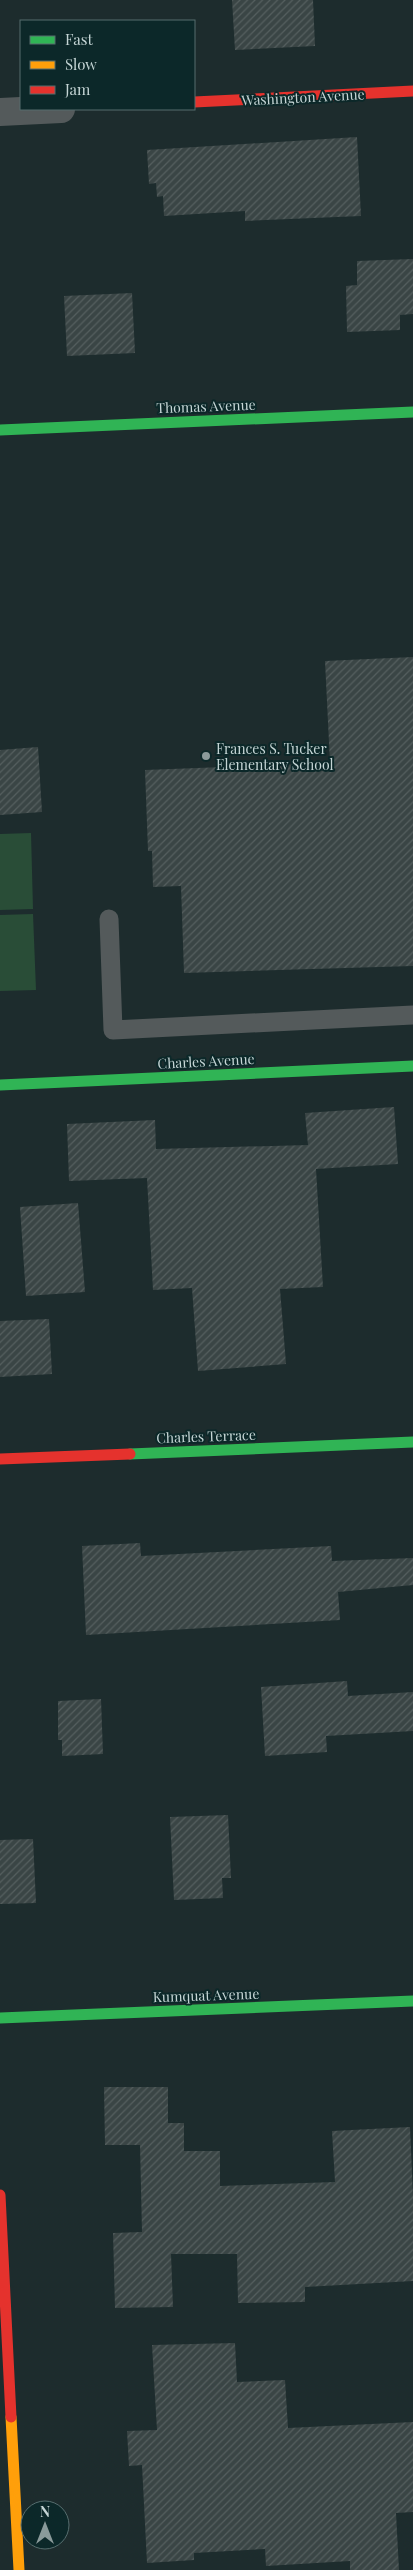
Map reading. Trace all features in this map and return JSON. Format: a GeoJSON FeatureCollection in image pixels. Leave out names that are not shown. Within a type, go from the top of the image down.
{"type":"FeatureCollection","features":[{"type":"Feature","properties":{"kind":"street","name":"Washington Avenue"},"geometry":{"type":"LineString","coordinates":[[195,102],[413,91]]}},
{"type":"Feature","properties":{"kind":"street"},"geometry":{"type":"LineString","coordinates":[[0,112],[40,110]]}},
{"type":"Feature","properties":{"kind":"street","name":"Thomas Avenue"},"geometry":{"type":"LineString","coordinates":[[0,430],[413,412]]}},
{"type":"Feature","properties":{"kind":"street","name":"Charles Avenue"},"geometry":{"type":"LineString","coordinates":[[0,1085],[413,1066]]}},
{"type":"Feature","properties":{"kind":"street","name":"Charles Terrace"},"geometry":{"type":"LineString","coordinates":[[0,1459],[413,1442]]}},
{"type":"Feature","properties":{"kind":"street","name":"Kumquat Avenue"},"geometry":{"type":"LineString","coordinates":[[0,2018],[413,2001]]}},
{"type":"Feature","properties":{"kind":"street"},"geometry":{"type":"LineString","coordinates":[[0,2195],[19,2570]]}},
{"type":"Feature","properties":{"kind":"lane"},"geometry":{"type":"LineString","coordinates":[[109,919],[113,1030],[413,1015]]}},
{"type":"Feature","properties":{"kind":"green space"},"geometry":{"type":"Polygon","coordinates":[[[31,833],[33,909],[0,910],[0,834],[31,833]]]}},
{"type":"Feature","properties":{"kind":"green space"},"geometry":{"type":"Polygon","coordinates":[[[33,914],[36,990],[0,991],[0,915],[33,914]]]}},
{"type":"Feature","properties":{"kind":"building"},"geometry":{"type":"Polygon","coordinates":[[[232,0],[313,0],[315,46],[235,50],[232,0]]]}},
{"type":"Feature","properties":{"kind":"building"},"geometry":{"type":"Polygon","coordinates":[[[357,137],[361,216],[245,221],[245,211],[164,216],[163,196],[157,197],[156,183],[149,184],[147,150],[357,137]]]}},
{"type":"Feature","properties":{"kind":"building"},"geometry":{"type":"Polygon","coordinates":[[[413,259],[413,314],[400,315],[400,330],[347,332],[346,286],[357,285],[357,261],[413,259]]]}},
{"type":"Feature","properties":{"kind":"building"},"geometry":{"type":"Polygon","coordinates":[[[132,293],[135,353],[67,356],[64,296],[132,293]]]}},
{"type":"Feature","properties":{"kind":"building"},"geometry":{"type":"Polygon","coordinates":[[[413,657],[413,966],[184,973],[181,886],[153,887],[152,851],[148,851],[145,770],[330,763],[325,661],[413,657]]]}},
{"type":"Feature","properties":{"kind":"building"},"geometry":{"type":"Polygon","coordinates":[[[38,747],[42,812],[0,815],[0,750],[38,747]]]}},
{"type":"Feature","properties":{"kind":"building"},"geometry":{"type":"Polygon","coordinates":[[[394,1107],[398,1164],[316,1169],[323,1287],[280,1289],[286,1364],[198,1371],[192,1288],[153,1290],[147,1178],[69,1181],[67,1124],[155,1120],[156,1149],[308,1145],[305,1113],[394,1107]]]}},
{"type":"Feature","properties":{"kind":"building"},"geometry":{"type":"Polygon","coordinates":[[[78,1203],[85,1292],[26,1296],[20,1207],[78,1203]]]}},
{"type":"Feature","properties":{"kind":"building"},"geometry":{"type":"Polygon","coordinates":[[[49,1319],[52,1374],[0,1377],[0,1321],[49,1319]]]}},
{"type":"Feature","properties":{"kind":"building"},"geometry":{"type":"Polygon","coordinates":[[[140,1543],[141,1556],[331,1546],[332,1561],[413,1558],[413,1585],[338,1592],[340,1620],[86,1635],[82,1546],[140,1543]]]}},
{"type":"Feature","properties":{"kind":"building"},"geometry":{"type":"Polygon","coordinates":[[[347,1681],[348,1696],[413,1692],[413,1731],[326,1736],[327,1752],[265,1756],[261,1687],[347,1681]]]}},
{"type":"Feature","properties":{"kind":"building"},"geometry":{"type":"Polygon","coordinates":[[[101,1699],[103,1754],[62,1756],[62,1740],[58,1740],[58,1701],[101,1699]]]}},
{"type":"Feature","properties":{"kind":"building"},"geometry":{"type":"Polygon","coordinates":[[[228,1815],[231,1878],[222,1878],[223,1898],[174,1900],[170,1817],[228,1815]]]}},
{"type":"Feature","properties":{"kind":"building"},"geometry":{"type":"Polygon","coordinates":[[[33,1839],[36,1903],[0,1904],[0,1840],[33,1839]]]}},
{"type":"Feature","properties":{"kind":"building"},"geometry":{"type":"Polygon","coordinates":[[[104,2087],[168,2087],[168,2123],[184,2123],[184,2151],[220,2151],[220,2186],[335,2182],[332,2131],[410,2127],[413,2196],[413,2281],[305,2287],[305,2302],[238,2303],[237,2254],[171,2254],[173,2307],[115,2308],[113,2233],[142,2232],[140,2145],[105,2145],[104,2087]]]}},
{"type":"Feature","properties":{"kind":"building"},"geometry":{"type":"Polygon","coordinates":[[[235,2343],[237,2382],[285,2380],[288,2428],[413,2422],[413,2512],[396,2513],[399,2570],[350,2570],[350,2561],[266,2566],[265,2549],[194,2553],[194,2560],[147,2563],[142,2465],[129,2466],[127,2431],[157,2430],[152,2345],[235,2343]]]}},
{"type":"Feature","properties":{"kind":"traffic: fast"},"geometry":{"type":"LineString","coordinates":[[0,430],[413,412]]}},
{"type":"Feature","properties":{"kind":"traffic: fast"},"geometry":{"type":"LineString","coordinates":[[0,1085],[413,1066]]}},
{"type":"Feature","properties":{"kind":"traffic: fast"},"geometry":{"type":"LineString","coordinates":[[130,1454],[413,1442]]}},
{"type":"Feature","properties":{"kind":"traffic: fast"},"geometry":{"type":"LineString","coordinates":[[0,2018],[413,2001]]}},
{"type":"Feature","properties":{"kind":"traffic: slow"},"geometry":{"type":"LineString","coordinates":[[11,2417],[19,2570]]}},
{"type":"Feature","properties":{"kind":"traffic: jam"},"geometry":{"type":"LineString","coordinates":[[195,102],[413,91]]}},
{"type":"Feature","properties":{"kind":"traffic: jam"},"geometry":{"type":"LineString","coordinates":[[0,1459],[130,1454]]}},
{"type":"Feature","properties":{"kind":"traffic: jam"},"geometry":{"type":"LineString","coordinates":[[0,2195],[11,2417]]}},
{"type":"Feature","properties":{"kind":"place","name":"Frances S. Tucker Elementary School"},"geometry":{"type":"Point","coordinates":[206,756]}}]}
